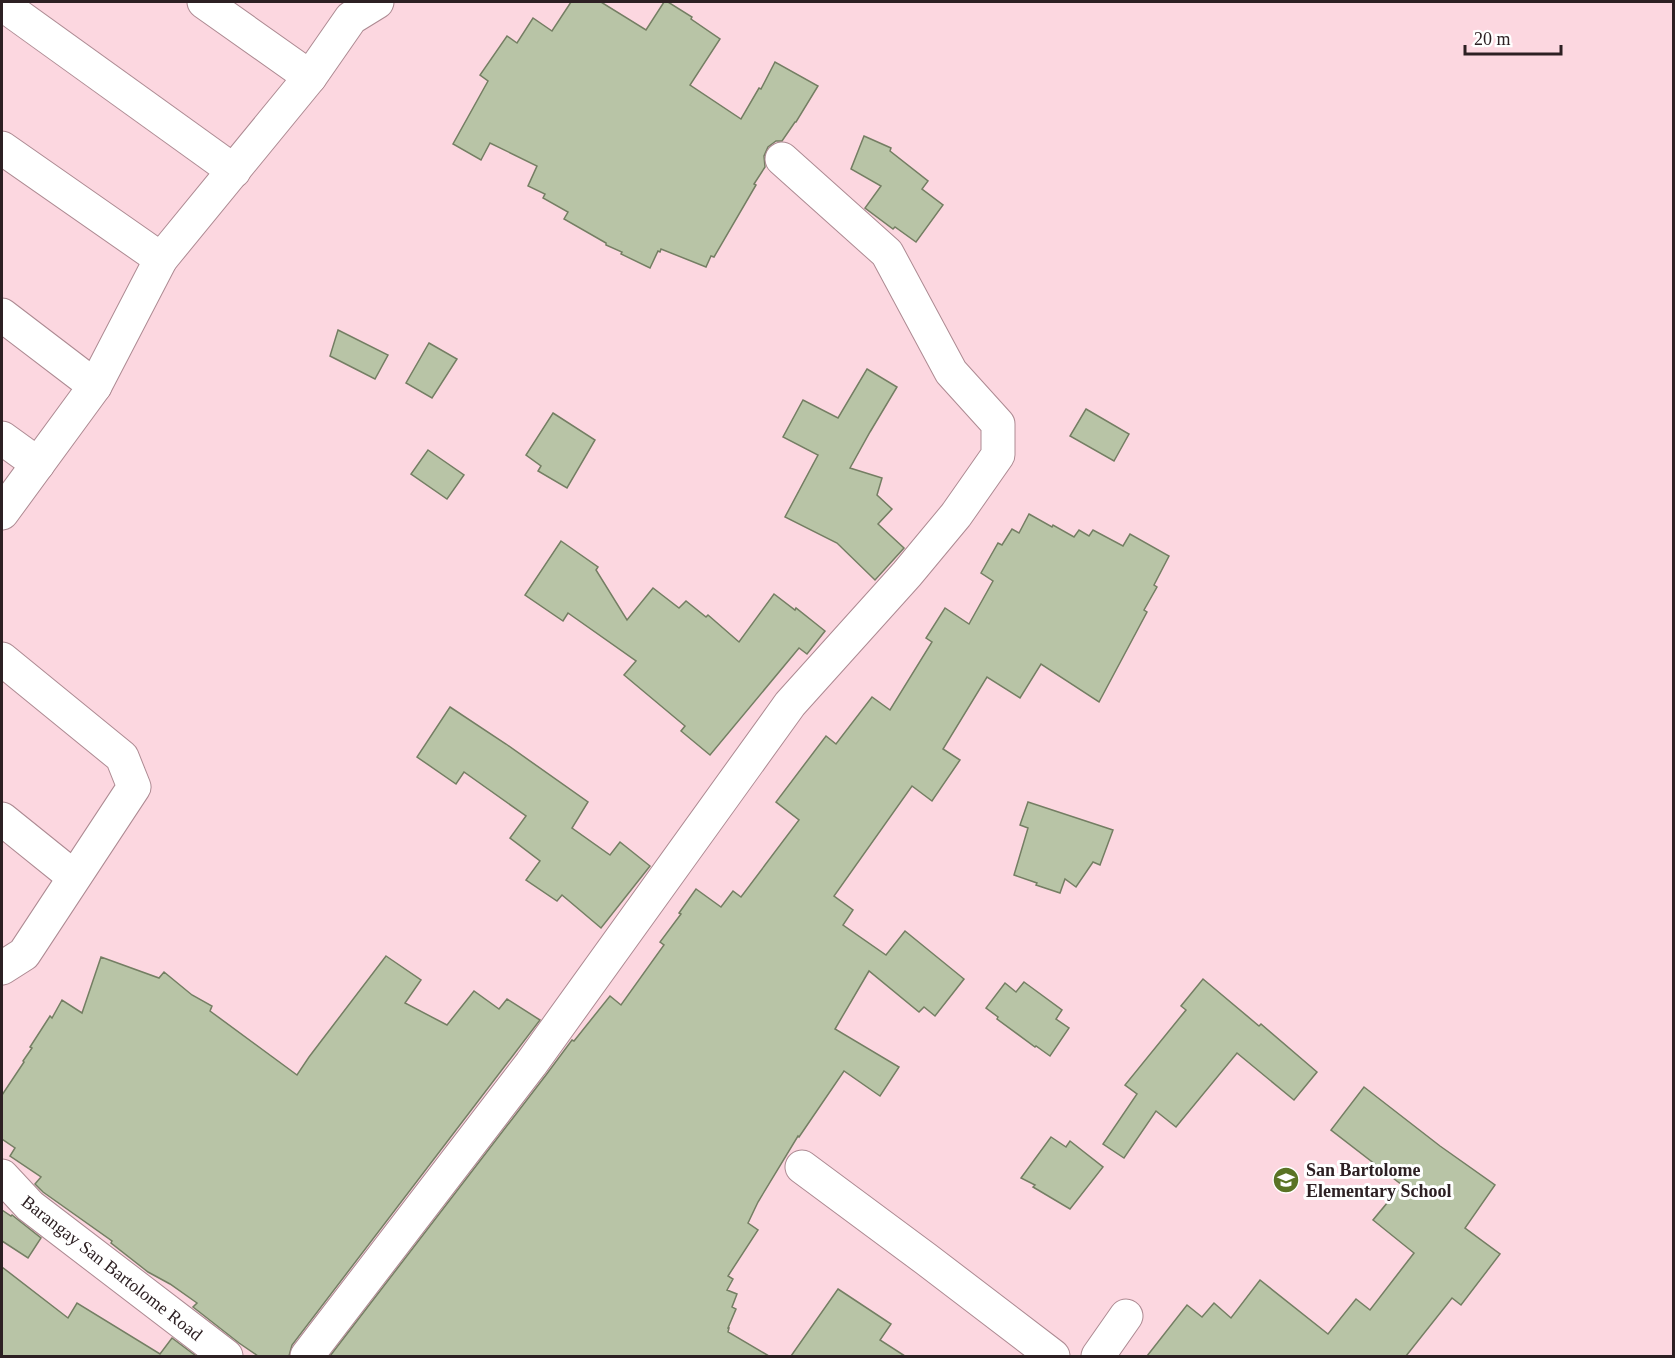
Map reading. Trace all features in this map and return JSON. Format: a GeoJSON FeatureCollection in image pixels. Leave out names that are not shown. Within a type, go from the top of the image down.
{"type":"FeatureCollection","features":[{"type":"Feature","properties":{"kind":"street"},"geometry":{"type":"LineString","coordinates":[[204,2],[310,77]]}},
{"type":"Feature","properties":{"kind":"street"},"geometry":{"type":"LineString","coordinates":[[2,513],[95,386],[161,259],[310,77],[351,18],[377,2]]}},
{"type":"Feature","properties":{"kind":"street"},"geometry":{"type":"LineString","coordinates":[[2,4],[234,171]]}},
{"type":"Feature","properties":{"kind":"street"},"geometry":{"type":"LineString","coordinates":[[2,148],[161,259]]}},
{"type":"Feature","properties":{"kind":"street"},"geometry":{"type":"LineString","coordinates":[[307,1356],[531,1064],[790,704],[956,515],[998,455],[998,424],[951,372],[887,253],[782,159]]}},
{"type":"Feature","properties":{"kind":"street"},"geometry":{"type":"LineString","coordinates":[[2,315],[95,386]]}},
{"type":"Feature","properties":{"kind":"street"},"geometry":{"type":"LineString","coordinates":[[2,438],[38,464]]}},
{"type":"Feature","properties":{"kind":"street"},"geometry":{"type":"LineString","coordinates":[[2,659],[122,757],[134,787],[24,954],[2,968]]}},
{"type":"Feature","properties":{"kind":"street"},"geometry":{"type":"LineString","coordinates":[[2,819],[74,877]]}},
{"type":"Feature","properties":{"kind":"street"},"geometry":{"type":"LineString","coordinates":[[802,1167],[1053,1356]]}},
{"type":"Feature","properties":{"kind":"street","name":"Barangay San Bartolome Road"},"geometry":{"type":"LineString","coordinates":[[2,1176],[30,1206],[226,1356]]}},
{"type":"Feature","properties":{"kind":"street"},"geometry":{"type":"LineString","coordinates":[[1098,1356],[1126,1316]]}},
{"type":"Feature","properties":{"kind":"building"},"geometry":{"type":"Polygon","coordinates":[[[571,2],[601,2],[646,30],[664,2],[668,2],[692,17],[691,19],[720,39],[690,85],[741,119],[759,88],[761,89],[775,62],[818,86],[782,141],[776,141],[768,147],[764,156],[765,167],[754,184],[756,185],[706,267],[661,249],[650,268],[621,254],[622,252],[606,245],[564,219],[568,212],[543,198],[545,194],[528,186],[537,166],[490,143],[481,160],[453,144],[488,81],[480,75],[507,36],[517,43],[533,18],[552,31],[571,2]]]}},
{"type":"Feature","properties":{"kind":"building"},"geometry":{"type":"Polygon","coordinates":[[[864,136],[891,148],[890,151],[928,181],[922,189],[943,205],[916,242],[895,227],[893,229],[865,208],[881,186],[851,169],[864,136]]]}},
{"type":"Feature","properties":{"kind":"building"},"geometry":{"type":"Polygon","coordinates":[[[338,330],[388,355],[375,379],[330,356],[338,330]]]}},
{"type":"Feature","properties":{"kind":"building"},"geometry":{"type":"Polygon","coordinates":[[[429,343],[457,359],[432,398],[406,383],[429,343]]]}},
{"type":"Feature","properties":{"kind":"building"},"geometry":{"type":"Polygon","coordinates":[[[867,369],[897,387],[850,468],[882,478],[877,495],[892,509],[878,524],[904,548],[875,580],[837,543],[785,517],[818,455],[783,437],[803,400],[838,418],[867,369]]]}},
{"type":"Feature","properties":{"kind":"building"},"geometry":{"type":"Polygon","coordinates":[[[1086,409],[1129,434],[1114,461],[1070,436],[1086,409]]]}},
{"type":"Feature","properties":{"kind":"building"},"geometry":{"type":"Polygon","coordinates":[[[553,413],[595,440],[567,488],[538,471],[541,466],[526,455],[553,413]]]}},
{"type":"Feature","properties":{"kind":"building"},"geometry":{"type":"Polygon","coordinates":[[[428,450],[464,475],[447,499],[411,474],[428,450]]]}},
{"type":"Feature","properties":{"kind":"building"},"geometry":{"type":"Polygon","coordinates":[[[1029,514],[1074,537],[1079,530],[1089,536],[1093,530],[1123,546],[1130,534],[1169,556],[1154,585],[1157,587],[1144,610],[1147,612],[1099,702],[1041,664],[1020,698],[987,677],[943,749],[960,760],[932,801],[912,786],[834,896],[853,910],[843,925],[886,955],[905,931],[964,979],[935,1016],[924,1007],[919,1012],[869,971],[835,1029],[899,1067],[880,1096],[844,1071],[798,1136],[748,1223],[758,1230],[728,1276],[733,1279],[727,1290],[737,1294],[732,1307],[736,1309],[728,1332],[769,1356],[330,1356],[572,1040],[574,1041],[610,996],[621,1005],[664,945],[660,942],[696,889],[721,907],[733,891],[741,897],[799,820],[776,802],[826,736],[836,744],[872,697],[890,710],[932,642],[926,638],[945,608],[969,624],[993,581],[981,573],[998,543],[1002,545],[1012,529],[1019,533],[1029,514]]]}},
{"type":"Feature","properties":{"kind":"building"},"geometry":{"type":"Polygon","coordinates":[[[561,541],[598,567],[596,570],[627,620],[653,588],[679,608],[686,601],[706,617],[708,615],[739,642],[774,594],[825,631],[807,654],[799,648],[710,755],[681,731],[685,726],[624,675],[636,661],[568,613],[563,621],[525,595],[561,541]]]}},
{"type":"Feature","properties":{"kind":"building"},"geometry":{"type":"Polygon","coordinates":[[[450,707],[588,802],[572,828],[610,855],[620,842],[650,866],[601,928],[562,895],[557,901],[526,880],[540,861],[510,838],[526,816],[464,772],[456,784],[417,757],[450,707]]]}},
{"type":"Feature","properties":{"kind":"building"},"geometry":{"type":"Polygon","coordinates":[[[1028,802],[1113,830],[1100,865],[1093,862],[1076,887],[1065,879],[1060,893],[1014,875],[1028,828],[1020,825],[1028,802]]]}},
{"type":"Feature","properties":{"kind":"building"},"geometry":{"type":"Polygon","coordinates":[[[386,956],[421,980],[405,1003],[447,1025],[474,991],[499,1009],[507,999],[540,1020],[292,1345],[289,1356],[258,1356],[239,1343],[193,1307],[197,1303],[148,1272],[111,1243],[112,1241],[43,1192],[35,1184],[41,1177],[10,1156],[15,1148],[2,1139],[2,1095],[24,1062],[32,1048],[30,1047],[50,1016],[52,1018],[62,1000],[82,1013],[101,957],[159,978],[164,972],[192,995],[212,1006],[210,1011],[297,1075],[386,956]]]}},
{"type":"Feature","properties":{"kind":"building"},"geometry":{"type":"Polygon","coordinates":[[[1203,979],[1317,1072],[1294,1100],[1237,1053],[1176,1127],[1156,1111],[1124,1158],[1103,1144],[1137,1094],[1125,1085],[1186,1010],[1181,1006],[1203,979]]]}},
{"type":"Feature","properties":{"kind":"building"},"geometry":{"type":"Polygon","coordinates":[[[1024,982],[1062,1010],[1056,1019],[1069,1028],[1050,1056],[997,1019],[998,1017],[986,1008],[1005,983],[1016,992],[1024,982]]]}},
{"type":"Feature","properties":{"kind":"building"},"geometry":{"type":"Polygon","coordinates":[[[1364,1087],[1495,1185],[1465,1228],[1500,1254],[1461,1305],[1452,1298],[1406,1356],[1147,1356],[1187,1305],[1202,1317],[1214,1303],[1231,1318],[1260,1280],[1328,1334],[1356,1299],[1370,1310],[1414,1253],[1373,1220],[1402,1185],[1331,1130],[1364,1087]]]}},
{"type":"Feature","properties":{"kind":"building"},"geometry":{"type":"Polygon","coordinates":[[[1051,1137],[1066,1147],[1070,1141],[1103,1167],[1070,1209],[1021,1178],[1051,1137]]]}},
{"type":"Feature","properties":{"kind":"building"},"geometry":{"type":"Polygon","coordinates":[[[2,1210],[41,1238],[28,1258],[2,1241],[2,1210]]]}},
{"type":"Feature","properties":{"kind":"building"},"geometry":{"type":"Polygon","coordinates":[[[2,1267],[68,1318],[77,1303],[160,1354],[172,1338],[196,1356],[2,1356],[2,1267]]]}},
{"type":"Feature","properties":{"kind":"building"},"geometry":{"type":"Polygon","coordinates":[[[838,1289],[891,1324],[880,1340],[905,1356],[791,1356],[838,1289]]]}},
{"type":"Feature","properties":{"kind":"place","name":"San Bartolome Elementary School"},"geometry":{"type":"Point","coordinates":[1286,1180]}}]}
